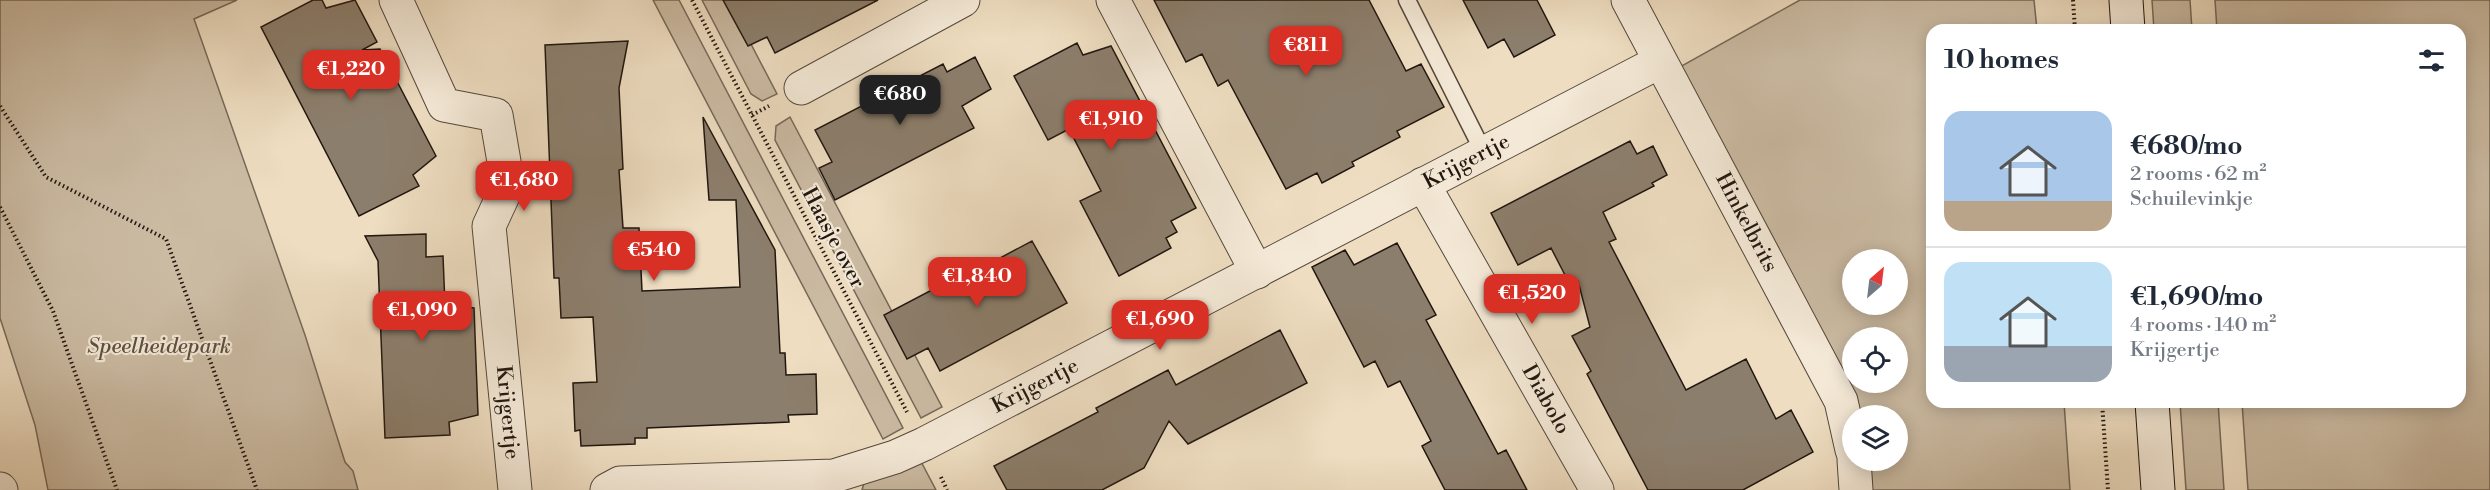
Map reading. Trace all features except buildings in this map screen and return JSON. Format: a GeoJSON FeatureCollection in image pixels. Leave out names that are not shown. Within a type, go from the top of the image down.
{"type":"FeatureCollection","features":[{"type":"Feature","properties":{"kind":"street","name":"Krijgertje"},"geometry":{"type":"LineString","coordinates":[[396,0],[444,105],[496,114],[508,185],[489,226],[515,490]]}},
{"type":"Feature","properties":{"kind":"street"},"geometry":{"type":"LineString","coordinates":[[801,88],[963,0]]}},
{"type":"Feature","properties":{"kind":"street"},"geometry":{"type":"LineString","coordinates":[[1113,0],[1257,272]]}},
{"type":"Feature","properties":{"kind":"street","name":"Hinkelbrits"},"geometry":{"type":"LineString","coordinates":[[1628,0],[1842,405]]}},
{"type":"Feature","properties":{"kind":"street"},"geometry":{"type":"LineString","coordinates":[[2126,0],[2128,24]]}},
{"type":"Feature","properties":{"kind":"street","name":"Krijgertje"},"geometry":{"type":"LineString","coordinates":[[607,490],[620,483],[834,483],[924,444],[1659,62]]}},
{"type":"Feature","properties":{"kind":"street","name":"Diabolo"},"geometry":{"type":"LineString","coordinates":[[1423,184],[1597,490]]}},
{"type":"Feature","properties":{"kind":"street"},"geometry":{"type":"LineString","coordinates":[[2152,408],[2158,490]]}},
{"type":"Feature","properties":{"kind":"street"},"geometry":{"type":"LineString","coordinates":[[1855,471],[1856,490]]}},
{"type":"Feature","properties":{"kind":"lane"},"geometry":{"type":"LineString","coordinates":[[1407,0],[1484,153]]}},
{"type":"Feature","properties":{"kind":"path","name":"Haasje over"},"geometry":{"type":"LineString","coordinates":[[692,0],[947,490]]}},
{"type":"Feature","properties":{"kind":"path"},"geometry":{"type":"LineString","coordinates":[[2073,0],[2075,24]]}},
{"type":"Feature","properties":{"kind":"path"},"geometry":{"type":"LineString","coordinates":[[0,106],[46,177],[166,239],[257,490]]}},
{"type":"Feature","properties":{"kind":"path"},"geometry":{"type":"LineString","coordinates":[[0,207],[53,311],[117,490]]}},
{"type":"Feature","properties":{"kind":"path"},"geometry":{"type":"LineString","coordinates":[[2102,408],[2108,490]]}},
{"type":"Feature","properties":{"kind":"green space","name":"Speelheidepark"},"geometry":{"type":"Polygon","coordinates":[[[0,0],[237,0],[194,19],[305,335],[345,462],[353,471],[358,490],[48,490],[35,425],[0,318],[0,0]]]}},
{"type":"Feature","properties":{"kind":"green space"},"geometry":{"type":"Polygon","coordinates":[[[653,0],[679,0],[903,428],[883,439],[653,0]]]}},
{"type":"Feature","properties":{"kind":"green space"},"geometry":{"type":"Polygon","coordinates":[[[702,0],[728,0],[777,94],[762,101],[751,94],[702,0]]]}},
{"type":"Feature","properties":{"kind":"green space"},"geometry":{"type":"Polygon","coordinates":[[[1800,0],[2034,0],[2036,24],[1926,24],[1926,408],[2064,408],[2070,490],[1865,490],[1863,471],[1908,471],[1908,405],[1846,405],[1678,68],[1800,0]]]}},
{"type":"Feature","properties":{"kind":"green space"},"geometry":{"type":"Polygon","coordinates":[[[2152,0],[2190,0],[2192,24],[2154,24],[2152,0]]]}},
{"type":"Feature","properties":{"kind":"green space"},"geometry":{"type":"Polygon","coordinates":[[[2215,0],[2490,0],[2490,490],[2248,490],[2242,408],[2466,408],[2466,24],[2217,24],[2215,0]]]}},
{"type":"Feature","properties":{"kind":"green space"},"geometry":{"type":"Polygon","coordinates":[[[790,117],[942,407],[921,418],[775,140],[776,126],[790,117]]]}},
{"type":"Feature","properties":{"kind":"green space"},"geometry":{"type":"Polygon","coordinates":[[[2180,408],[2218,408],[2224,490],[2186,490],[2180,408]]]}},
{"type":"Feature","properties":{"kind":"green space"},"geometry":{"type":"Polygon","coordinates":[[[917,454],[936,490],[862,490],[864,483],[917,454]]]}}]}
